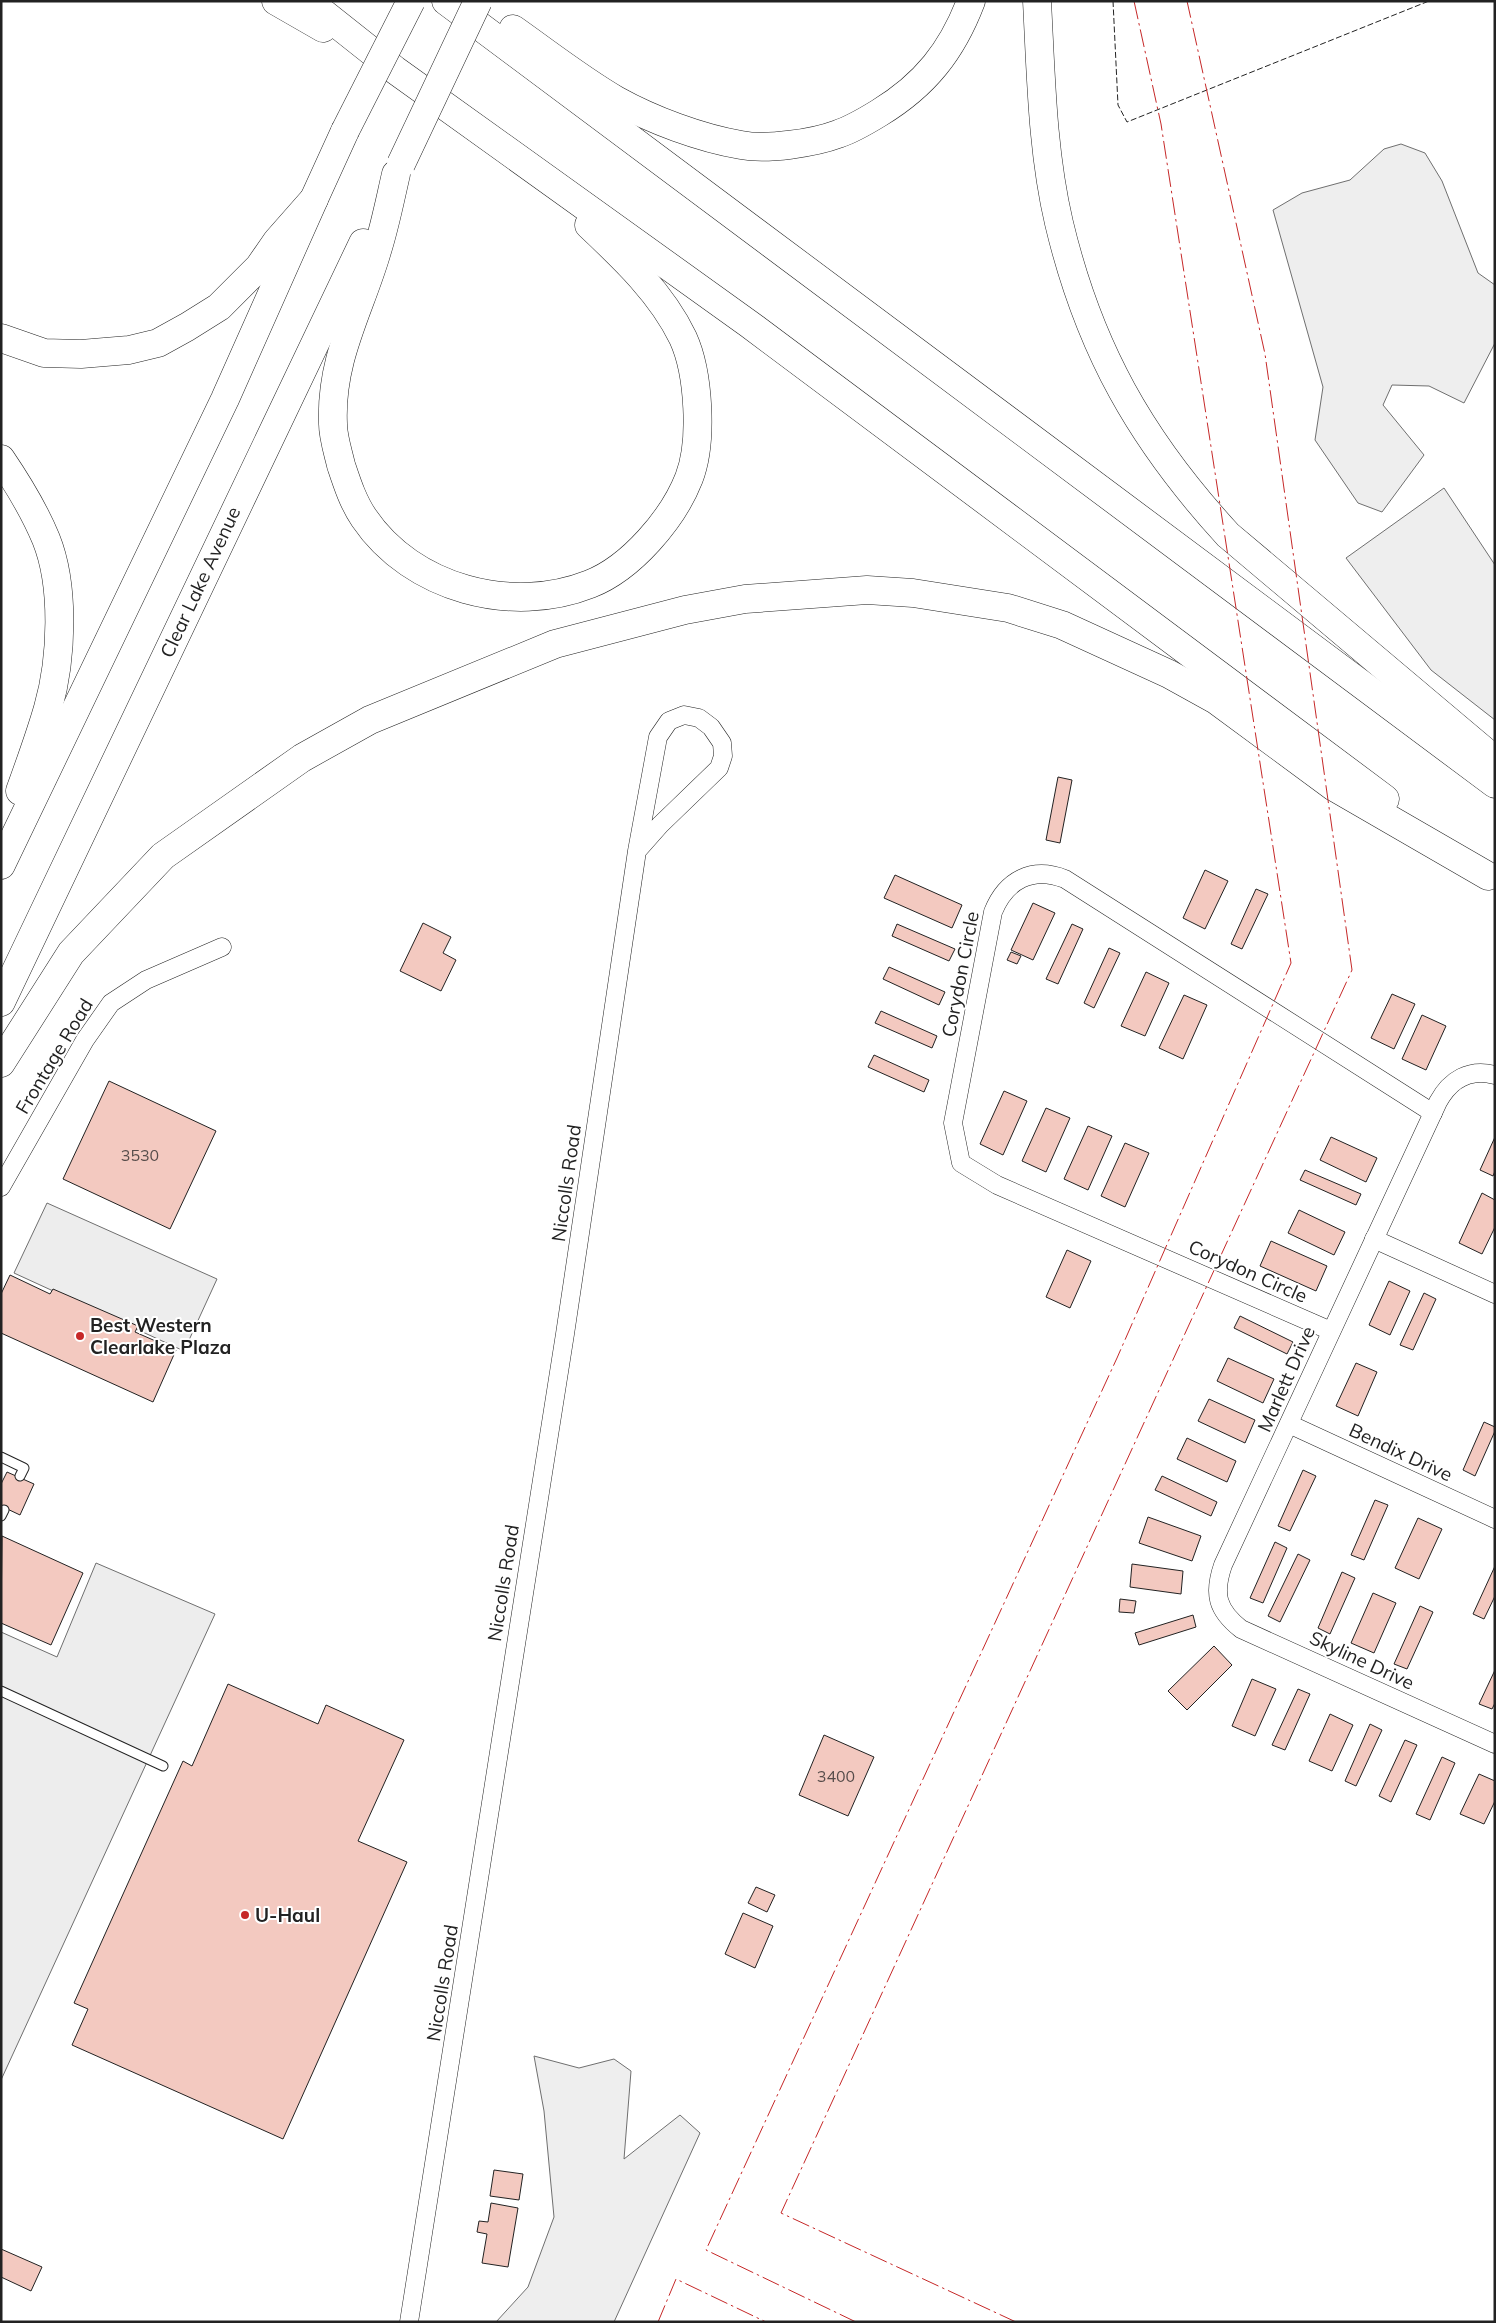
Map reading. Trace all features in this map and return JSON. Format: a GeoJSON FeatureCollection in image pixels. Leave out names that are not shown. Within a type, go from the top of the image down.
{"type":"FeatureCollection","features":[{"type":"Feature","properties":{"kind":"highway"},"geometry":{"type":"LineString","coordinates":[[276,1],[396,70]]}},
{"type":"Feature","properties":{"kind":"highway"},"geometry":{"type":"LineString","coordinates":[[308,1],[396,70],[765,336],[1491,878]]}},
{"type":"Feature","properties":{"kind":"highway"},"geometry":{"type":"LineString","coordinates":[[1,864],[224,399],[345,131],[411,1]]}},
{"type":"Feature","properties":{"kind":"highway"},"geometry":{"type":"LineString","coordinates":[[447,1],[510,28],[615,99],[642,113],[715,139],[742,146],[801,142],[838,134],[866,121],[894,104],[924,79],[944,56],[963,22],[971,1]]}},
{"type":"Feature","properties":{"kind":"highway"},"geometry":{"type":"LineString","coordinates":[[447,1],[1495,784]]}},
{"type":"Feature","properties":{"kind":"highway"},"geometry":{"type":"LineString","coordinates":[[478,1],[399,169],[377,252],[349,326],[340,356],[333,424],[349,490],[364,518],[383,540],[420,569],[468,592],[525,598],[556,594],[592,584],[624,564],[648,542],[675,506],[690,477],[696,444],[697,409],[693,374],[684,340],[655,294],[600,235],[525,163]]}},
{"type":"Feature","properties":{"kind":"highway"},"geometry":{"type":"LineString","coordinates":[[1037,1],[1044,116],[1059,223],[1084,308],[1120,390],[1169,465],[1191,494],[1228,534],[1495,760]]}},
{"type":"Feature","properties":{"kind":"highway","name":"Clear Lake Avenue"},"geometry":{"type":"LineString","coordinates":[[1,1002],[399,169]]}},
{"type":"Feature","properties":{"kind":"highway"},"geometry":{"type":"LineString","coordinates":[[1,338],[44,353],[72,354],[128,350],[158,343],[219,307],[239,289],[314,199]]}},
{"type":"Feature","properties":{"kind":"highway"},"geometry":{"type":"LineString","coordinates":[[1,459],[31,507],[46,540],[54,575],[60,618],[57,668],[48,707],[1,848]]}},
{"type":"Feature","properties":{"kind":"highway"},"geometry":{"type":"LineString","coordinates":[[1,1063],[71,953],[163,856],[302,758],[370,720],[555,644],[685,610],[745,599],[866,590],[913,593],[1008,608],[1062,625],[1169,674],[1216,700],[1334,787],[1491,878]]}},
{"type":"Feature","properties":{"kind":"street","name":"Niccolls Road"},"geometry":{"type":"LineString","coordinates":[[408,2322],[460,2009],[501,1728],[565,1334],[637,850],[658,737],[668,721],[684,715],[699,718],[711,727],[722,743],[723,756],[719,768],[637,850]]}},
{"type":"Feature","properties":{"kind":"street","name":"Corydon Circle"},"geometry":{"type":"LineString","coordinates":[[1331,1331],[997,1185],[961,1163],[952,1123],[992,912],[998,898],[1010,885],[1033,875],[1053,874],[1065,879],[1433,1113]]}},
{"type":"Feature","properties":{"kind":"street","name":"Frontage Road"},"geometry":{"type":"LineString","coordinates":[[1,1187],[85,1040],[111,1003],[146,980],[222,947]]}},
{"type":"Feature","properties":{"kind":"street","name":"Marlett Drive"},"geometry":{"type":"LineString","coordinates":[[1219,1604],[1217,1581],[1223,1565],[1433,1113],[1444,1092],[1453,1082],[1466,1074],[1477,1072],[1495,1074]]}},
{"type":"Feature","properties":{"kind":"street"},"geometry":{"type":"LineString","coordinates":[[1374,1239],[1495,1294]]}},
{"type":"Feature","properties":{"kind":"street","name":"Bendix Drive"},"geometry":{"type":"LineString","coordinates":[[1289,1424],[1495,1518]]}},
{"type":"Feature","properties":{"kind":"street","name":"Skyline Drive"},"geometry":{"type":"LineString","coordinates":[[1219,1604],[1230,1620],[1241,1629],[1495,1744]]}},
{"type":"Feature","properties":{"kind":"lane"},"geometry":{"type":"LineString","coordinates":[[1,1457],[24,1468],[20,1476]]}},
{"type":"Feature","properties":{"kind":"lane"},"geometry":{"type":"LineString","coordinates":[[1,1692],[163,1766]]}},
{"type":"Feature","properties":{"kind":"shaded area"},"geometry":{"type":"Polygon","coordinates":[[[1401,144],[1425,153],[1442,181],[1478,273],[1495,285],[1495,343],[1464,403],[1429,386],[1392,385],[1383,405],[1424,455],[1382,512],[1358,503],[1315,440],[1323,387],[1273,210],[1302,193],[1350,180],[1384,149],[1401,144]]]}},
{"type":"Feature","properties":{"kind":"shaded area"},"geometry":{"type":"Polygon","coordinates":[[[1444,488],[1495,565],[1495,720],[1431,670],[1346,558],[1444,488]]]}},
{"type":"Feature","properties":{"kind":"shaded area"},"geometry":{"type":"Polygon","coordinates":[[[47,1203],[217,1279],[184,1351],[14,1273],[47,1203]]]}},
{"type":"Feature","properties":{"kind":"shaded area"},"geometry":{"type":"Polygon","coordinates":[[[96,1563],[215,1614],[1,2080],[1,1632],[57,1657],[96,1563]]]}},
{"type":"Feature","properties":{"kind":"shaded area"},"geometry":{"type":"Polygon","coordinates":[[[534,2056],[579,2068],[614,2059],[631,2071],[624,2159],[680,2115],[700,2133],[614,2322],[496,2322],[528,2287],[554,2217],[544,2111],[534,2056]]]}},
{"type":"Feature","properties":{"kind":"building"},"geometry":{"type":"Polygon","coordinates":[[[1058,777],[1072,780],[1060,843],[1046,840],[1058,777]]]}},
{"type":"Feature","properties":{"kind":"building"},"geometry":{"type":"Polygon","coordinates":[[[1205,870],[1228,881],[1205,929],[1183,918],[1205,870]]]}},
{"type":"Feature","properties":{"kind":"building"},"geometry":{"type":"Polygon","coordinates":[[[895,875],[962,905],[952,928],[884,898],[895,875]]]}},
{"type":"Feature","properties":{"kind":"building"},"geometry":{"type":"Polygon","coordinates":[[[1256,889],[1268,894],[1242,949],[1231,944],[1256,889]]]}},
{"type":"Feature","properties":{"kind":"building"},"geometry":{"type":"Polygon","coordinates":[[[1033,903],[1055,913],[1033,960],[1011,950],[1033,903]]]}},
{"type":"Feature","properties":{"kind":"building"},"geometry":{"type":"Polygon","coordinates":[[[423,923],[451,937],[443,953],[456,960],[441,991],[400,971],[423,923]]]}},
{"type":"Feature","properties":{"kind":"building"},"geometry":{"type":"Polygon","coordinates":[[[897,924],[955,949],[949,961],[892,936],[897,924]]]}},
{"type":"Feature","properties":{"kind":"building"},"geometry":{"type":"Polygon","coordinates":[[[1072,924],[1083,929],[1058,984],[1046,979],[1072,924]]]}},
{"type":"Feature","properties":{"kind":"building"},"geometry":{"type":"Polygon","coordinates":[[[1109,948],[1120,953],[1094,1008],[1084,1003],[1109,948]]]}},
{"type":"Feature","properties":{"kind":"building"},"geometry":{"type":"Polygon","coordinates":[[[1011,952],[1021,956],[1017,964],[1007,960],[1011,952]]]}},
{"type":"Feature","properties":{"kind":"building"},"geometry":{"type":"Polygon","coordinates":[[[889,967],[945,992],[939,1005],[883,979],[889,967]]]}},
{"type":"Feature","properties":{"kind":"building"},"geometry":{"type":"Polygon","coordinates":[[[1146,972],[1169,983],[1145,1036],[1121,1026],[1146,972]]]}},
{"type":"Feature","properties":{"kind":"building"},"geometry":{"type":"Polygon","coordinates":[[[1392,994],[1415,1004],[1394,1049],[1371,1038],[1392,994]]]}},
{"type":"Feature","properties":{"kind":"building"},"geometry":{"type":"Polygon","coordinates":[[[1184,995],[1207,1005],[1183,1059],[1159,1048],[1184,995]]]}},
{"type":"Feature","properties":{"kind":"building"},"geometry":{"type":"Polygon","coordinates":[[[881,1011],[937,1036],[932,1048],[875,1023],[881,1011]]]}},
{"type":"Feature","properties":{"kind":"building"},"geometry":{"type":"Polygon","coordinates":[[[1422,1015],[1446,1026],[1426,1070],[1402,1059],[1422,1015]]]}},
{"type":"Feature","properties":{"kind":"building"},"geometry":{"type":"Polygon","coordinates":[[[874,1055],[929,1080],[924,1092],[868,1067],[874,1055]]]}},
{"type":"Feature","properties":{"kind":"building"},"geometry":{"type":"Polygon","coordinates":[[[109,1081],[216,1131],[170,1229],[63,1179],[109,1081]]]}},
{"type":"Feature","properties":{"kind":"building"},"geometry":{"type":"Polygon","coordinates":[[[1004,1091],[1027,1101],[1003,1155],[980,1144],[1004,1091]]]}},
{"type":"Feature","properties":{"kind":"building"},"geometry":{"type":"Polygon","coordinates":[[[1046,1108],[1070,1118],[1046,1172],[1022,1161],[1046,1108]]]}},
{"type":"Feature","properties":{"kind":"building"},"geometry":{"type":"Polygon","coordinates":[[[1088,1126],[1112,1136],[1088,1190],[1064,1179],[1088,1126]]]}},
{"type":"Feature","properties":{"kind":"building"},"geometry":{"type":"Polygon","coordinates":[[[1331,1137],[1377,1158],[1366,1182],[1320,1160],[1331,1137]]]}},
{"type":"Feature","properties":{"kind":"building"},"geometry":{"type":"Polygon","coordinates":[[[1495,1137],[1495,1171],[1493,1176],[1480,1170],[1495,1137]]]}},
{"type":"Feature","properties":{"kind":"building"},"geometry":{"type":"Polygon","coordinates":[[[1125,1143],[1149,1153],[1125,1207],[1101,1196],[1125,1143]]]}},
{"type":"Feature","properties":{"kind":"building"},"geometry":{"type":"Polygon","coordinates":[[[1305,1170],[1361,1194],[1356,1205],[1300,1180],[1305,1170]]]}},
{"type":"Feature","properties":{"kind":"building"},"geometry":{"type":"Polygon","coordinates":[[[1482,1193],[1495,1200],[1495,1227],[1482,1254],[1459,1243],[1482,1193]]]}},
{"type":"Feature","properties":{"kind":"building"},"geometry":{"type":"Polygon","coordinates":[[[1299,1210],[1345,1232],[1334,1255],[1288,1233],[1299,1210]]]}},
{"type":"Feature","properties":{"kind":"building"},"geometry":{"type":"Polygon","coordinates":[[[1271,1241],[1327,1266],[1316,1291],[1260,1266],[1271,1241]]]}},
{"type":"Feature","properties":{"kind":"building"},"geometry":{"type":"Polygon","coordinates":[[[1067,1250],[1091,1261],[1070,1308],[1046,1297],[1067,1250]]]}},
{"type":"Feature","properties":{"kind":"building"},"geometry":{"type":"Polygon","coordinates":[[[10,1275],[50,1294],[53,1289],[138,1326],[135,1332],[176,1350],[153,1402],[1,1333],[1,1294],[10,1275]]]}},
{"type":"Feature","properties":{"kind":"building"},"geometry":{"type":"Polygon","coordinates":[[[1389,1281],[1410,1291],[1390,1335],[1369,1325],[1389,1281]]]}},
{"type":"Feature","properties":{"kind":"building"},"geometry":{"type":"Polygon","coordinates":[[[1424,1293],[1436,1299],[1413,1350],[1400,1345],[1424,1293]]]}},
{"type":"Feature","properties":{"kind":"building"},"geometry":{"type":"Polygon","coordinates":[[[1240,1316],[1293,1342],[1287,1354],[1234,1328],[1240,1316]]]}},
{"type":"Feature","properties":{"kind":"building"},"geometry":{"type":"Polygon","coordinates":[[[1228,1358],[1274,1379],[1263,1403],[1217,1381],[1228,1358]]]}},
{"type":"Feature","properties":{"kind":"building"},"geometry":{"type":"Polygon","coordinates":[[[1356,1363],[1377,1372],[1358,1416],[1336,1406],[1356,1363]]]}},
{"type":"Feature","properties":{"kind":"building"},"geometry":{"type":"Polygon","coordinates":[[[1209,1399],[1255,1420],[1245,1443],[1198,1421],[1209,1399]]]}},
{"type":"Feature","properties":{"kind":"building"},"geometry":{"type":"Polygon","coordinates":[[[1484,1422],[1495,1427],[1495,1431],[1475,1476],[1463,1470],[1484,1422]]]}},
{"type":"Feature","properties":{"kind":"building"},"geometry":{"type":"Polygon","coordinates":[[[1187,1438],[1236,1461],[1227,1482],[1177,1459],[1187,1438]]]}},
{"type":"Feature","properties":{"kind":"building"},"geometry":{"type":"Polygon","coordinates":[[[1303,1470],[1316,1476],[1290,1531],[1278,1526],[1303,1470]]]}},
{"type":"Feature","properties":{"kind":"building"},"geometry":{"type":"Polygon","coordinates":[[[7,1472],[34,1484],[20,1515],[1,1506],[1,1484],[7,1472]]]}},
{"type":"Feature","properties":{"kind":"building"},"geometry":{"type":"Polygon","coordinates":[[[1162,1476],[1217,1502],[1211,1516],[1155,1490],[1162,1476]]]}},
{"type":"Feature","properties":{"kind":"building"},"geometry":{"type":"Polygon","coordinates":[[[1375,1500],[1388,1505],[1364,1560],[1351,1555],[1375,1500]]]}},
{"type":"Feature","properties":{"kind":"building"},"geometry":{"type":"Polygon","coordinates":[[[1148,1517],[1201,1536],[1192,1561],[1139,1543],[1148,1517]]]}},
{"type":"Feature","properties":{"kind":"building"},"geometry":{"type":"Polygon","coordinates":[[[1418,1518],[1442,1529],[1419,1579],[1395,1568],[1418,1518]]]}},
{"type":"Feature","properties":{"kind":"building"},"geometry":{"type":"Polygon","coordinates":[[[2,1536],[83,1573],[51,1645],[1,1623],[2,1536]]]}},
{"type":"Feature","properties":{"kind":"building"},"geometry":{"type":"Polygon","coordinates":[[[1275,1542],[1287,1548],[1263,1603],[1250,1598],[1275,1542]]]}},
{"type":"Feature","properties":{"kind":"building"},"geometry":{"type":"Polygon","coordinates":[[[1298,1554],[1310,1560],[1280,1622],[1268,1616],[1298,1554]]]}},
{"type":"Feature","properties":{"kind":"building"},"geometry":{"type":"Polygon","coordinates":[[[1132,1564],[1183,1571],[1181,1594],[1130,1587],[1132,1564]]]}},
{"type":"Feature","properties":{"kind":"building"},"geometry":{"type":"Polygon","coordinates":[[[1495,1566],[1495,1596],[1484,1619],[1473,1614],[1495,1566]]]}},
{"type":"Feature","properties":{"kind":"building"},"geometry":{"type":"Polygon","coordinates":[[[1342,1572],[1355,1578],[1330,1634],[1318,1628],[1342,1572]]]}},
{"type":"Feature","properties":{"kind":"building"},"geometry":{"type":"Polygon","coordinates":[[[1373,1593],[1396,1603],[1374,1653],[1351,1643],[1373,1593]]]}},
{"type":"Feature","properties":{"kind":"building"},"geometry":{"type":"Polygon","coordinates":[[[1120,1599],[1136,1601],[1134,1613],[1119,1612],[1120,1599]]]}},
{"type":"Feature","properties":{"kind":"building"},"geometry":{"type":"Polygon","coordinates":[[[1420,1606],[1433,1612],[1407,1669],[1394,1664],[1420,1606]]]}},
{"type":"Feature","properties":{"kind":"building"},"geometry":{"type":"Polygon","coordinates":[[[1193,1615],[1196,1627],[1139,1645],[1135,1633],[1193,1615]]]}},
{"type":"Feature","properties":{"kind":"building"},"geometry":{"type":"Polygon","coordinates":[[[1214,1646],[1232,1665],[1187,1710],[1168,1691],[1214,1646]]]}},
{"type":"Feature","properties":{"kind":"building"},"geometry":{"type":"Polygon","coordinates":[[[1495,1670],[1495,1703],[1492,1709],[1479,1704],[1495,1670]]]}},
{"type":"Feature","properties":{"kind":"building"},"geometry":{"type":"Polygon","coordinates":[[[1252,1679],[1276,1689],[1255,1736],[1232,1726],[1252,1679]]]}},
{"type":"Feature","properties":{"kind":"building"},"geometry":{"type":"Polygon","coordinates":[[[228,1684],[318,1724],[326,1705],[404,1740],[358,1841],[407,1862],[283,2139],[72,2045],[88,2009],[74,2003],[183,1761],[192,1766],[228,1684]]]}},
{"type":"Feature","properties":{"kind":"building"},"geometry":{"type":"Polygon","coordinates":[[[1298,1689],[1310,1694],[1285,1750],[1272,1745],[1298,1689]]]}},
{"type":"Feature","properties":{"kind":"building"},"geometry":{"type":"Polygon","coordinates":[[[1330,1714],[1353,1725],[1332,1771],[1309,1761],[1330,1714]]]}},
{"type":"Feature","properties":{"kind":"building"},"geometry":{"type":"Polygon","coordinates":[[[1370,1724],[1382,1730],[1356,1786],[1345,1781],[1370,1724]]]}},
{"type":"Feature","properties":{"kind":"building"},"geometry":{"type":"Polygon","coordinates":[[[824,1735],[874,1757],[848,1816],[799,1795],[824,1735]]]}},
{"type":"Feature","properties":{"kind":"building"},"geometry":{"type":"Polygon","coordinates":[[[1405,1740],[1417,1745],[1391,1802],[1379,1796],[1405,1740]]]}},
{"type":"Feature","properties":{"kind":"building"},"geometry":{"type":"Polygon","coordinates":[[[1442,1757],[1455,1763],[1430,1820],[1416,1814],[1442,1757]]]}},
{"type":"Feature","properties":{"kind":"building"},"geometry":{"type":"Polygon","coordinates":[[[1479,1774],[1495,1781],[1495,1801],[1484,1824],[1460,1814],[1479,1774]]]}},
{"type":"Feature","properties":{"kind":"building"},"geometry":{"type":"Polygon","coordinates":[[[756,1887],[775,1895],[767,1912],[748,1903],[756,1887]]]}},
{"type":"Feature","properties":{"kind":"building"},"geometry":{"type":"Polygon","coordinates":[[[743,1913],[773,1926],[755,1968],[725,1954],[743,1913]]]}},
{"type":"Feature","properties":{"kind":"building"},"geometry":{"type":"Polygon","coordinates":[[[494,2170],[523,2174],[519,2200],[490,2196],[494,2170]]]}},
{"type":"Feature","properties":{"kind":"building"},"geometry":{"type":"Polygon","coordinates":[[[491,2203],[518,2208],[508,2267],[482,2263],[487,2234],[477,2232],[479,2221],[488,2222],[491,2203]]]}},
{"type":"Feature","properties":{"kind":"building"},"geometry":{"type":"Polygon","coordinates":[[[1,2249],[42,2267],[31,2291],[1,2277],[1,2249]]]}},
{"type":"Feature","properties":{"kind":"fence"},"geometry":{"type":"LineString","coordinates":[[1113,1],[1118,105],[1127,122],[1429,1]]}},
{"type":"Feature","properties":{"kind":"power"},"geometry":{"type":"LineString","coordinates":[[856,2322],[706,2250],[1117,1358],[1291,963],[1161,124],[1134,1]]}},
{"type":"Feature","properties":{"kind":"power"},"geometry":{"type":"LineString","coordinates":[[1016,2322],[781,2213],[1352,970],[1265,354],[1187,1]]}},
{"type":"Feature","properties":{"kind":"power"},"geometry":{"type":"LineString","coordinates":[[658,2322],[676,2279],[766,2322]]}},
{"type":"Feature","properties":{"kind":"place","name":"Best Western Clearlake Plaza"},"geometry":{"type":"Point","coordinates":[80,1336]}},
{"type":"Feature","properties":{"kind":"place","name":"U-Haul"},"geometry":{"type":"Point","coordinates":[245,1915]}}]}
